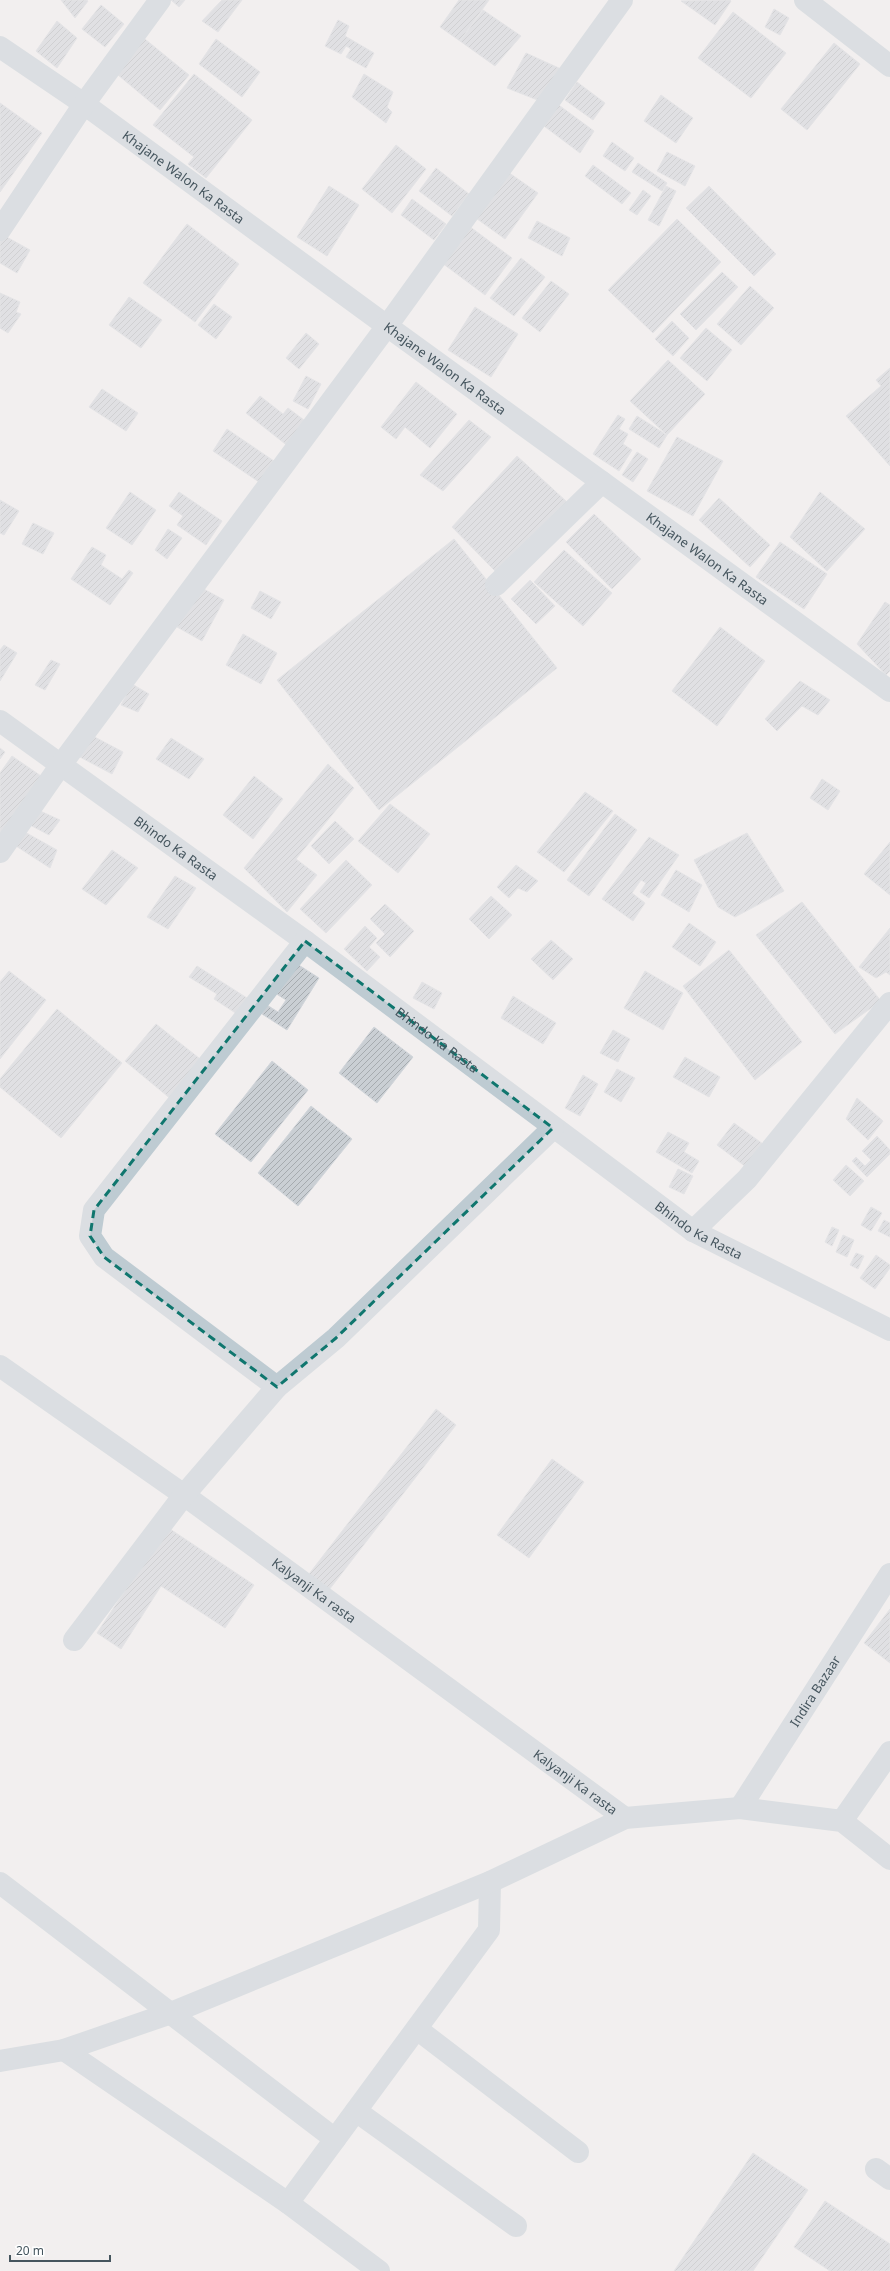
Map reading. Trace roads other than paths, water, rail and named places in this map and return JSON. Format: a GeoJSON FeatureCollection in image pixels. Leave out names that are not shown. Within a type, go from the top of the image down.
{"type":"FeatureCollection","features":[{"type":"Feature","properties":{"kind":"street"},"geometry":{"type":"LineString","coordinates":[[0,230],[84,104],[160,0]]}},
{"type":"Feature","properties":{"kind":"street"},"geometry":{"type":"LineString","coordinates":[[0,852],[60,766],[386,326],[622,0]]}},
{"type":"Feature","properties":{"kind":"street"},"geometry":{"type":"LineString","coordinates":[[805,0],[890,66]]}},
{"type":"Feature","properties":{"kind":"street","name":"Khajane Walon Ka Rasta"},"geometry":{"type":"LineString","coordinates":[[0,47],[84,104],[386,326],[890,691]]}},
{"type":"Feature","properties":{"kind":"street"},"geometry":{"type":"LineString","coordinates":[[496,585],[602,482]]}},
{"type":"Feature","properties":{"kind":"street","name":"Bhindo Ka Rasta"},"geometry":{"type":"LineString","coordinates":[[0,721],[60,766],[305,941],[553,1128],[693,1231],[890,1330]]}},
{"type":"Feature","properties":{"kind":"street"},"geometry":{"type":"LineString","coordinates":[[277,1387],[104,1257],[90,1236],[94,1210],[305,941]]}},
{"type":"Feature","properties":{"kind":"street"},"geometry":{"type":"LineString","coordinates":[[693,1231],[747,1178],[890,1003]]}},
{"type":"Feature","properties":{"kind":"street"},"geometry":{"type":"LineString","coordinates":[[74,1640],[184,1495],[277,1387],[352,1324],[553,1128]]}},
{"type":"Feature","properties":{"kind":"street","name":"Kalyanji Ka rasta"},"geometry":{"type":"LineString","coordinates":[[0,1366],[184,1495],[625,1818]]}},
{"type":"Feature","properties":{"kind":"street","name":"Indira Bazaar"},"geometry":{"type":"LineString","coordinates":[[740,1808],[890,1574]]}},
{"type":"Feature","properties":{"kind":"street"},"geometry":{"type":"LineString","coordinates":[[842,1821],[890,1752]]}},
{"type":"Feature","properties":{"kind":"street"},"geometry":{"type":"LineString","coordinates":[[2,2059],[64,2050],[171,2013],[490,1882],[625,1818],[740,1808],[842,1821],[890,1859]]}},
{"type":"Feature","properties":{"kind":"street"},"geometry":{"type":"LineString","coordinates":[[288,2203],[489,1930],[490,1882]]}},
{"type":"Feature","properties":{"kind":"street"},"geometry":{"type":"LineString","coordinates":[[0,1883],[335,2139]]}},
{"type":"Feature","properties":{"kind":"street"},"geometry":{"type":"LineString","coordinates":[[417,2029],[578,2152]]}},
{"type":"Feature","properties":{"kind":"street"},"geometry":{"type":"LineString","coordinates":[[64,2050],[288,2203],[379,2271]]}},
{"type":"Feature","properties":{"kind":"street"},"geometry":{"type":"LineString","coordinates":[[356,2111],[516,2226]]}}]}
